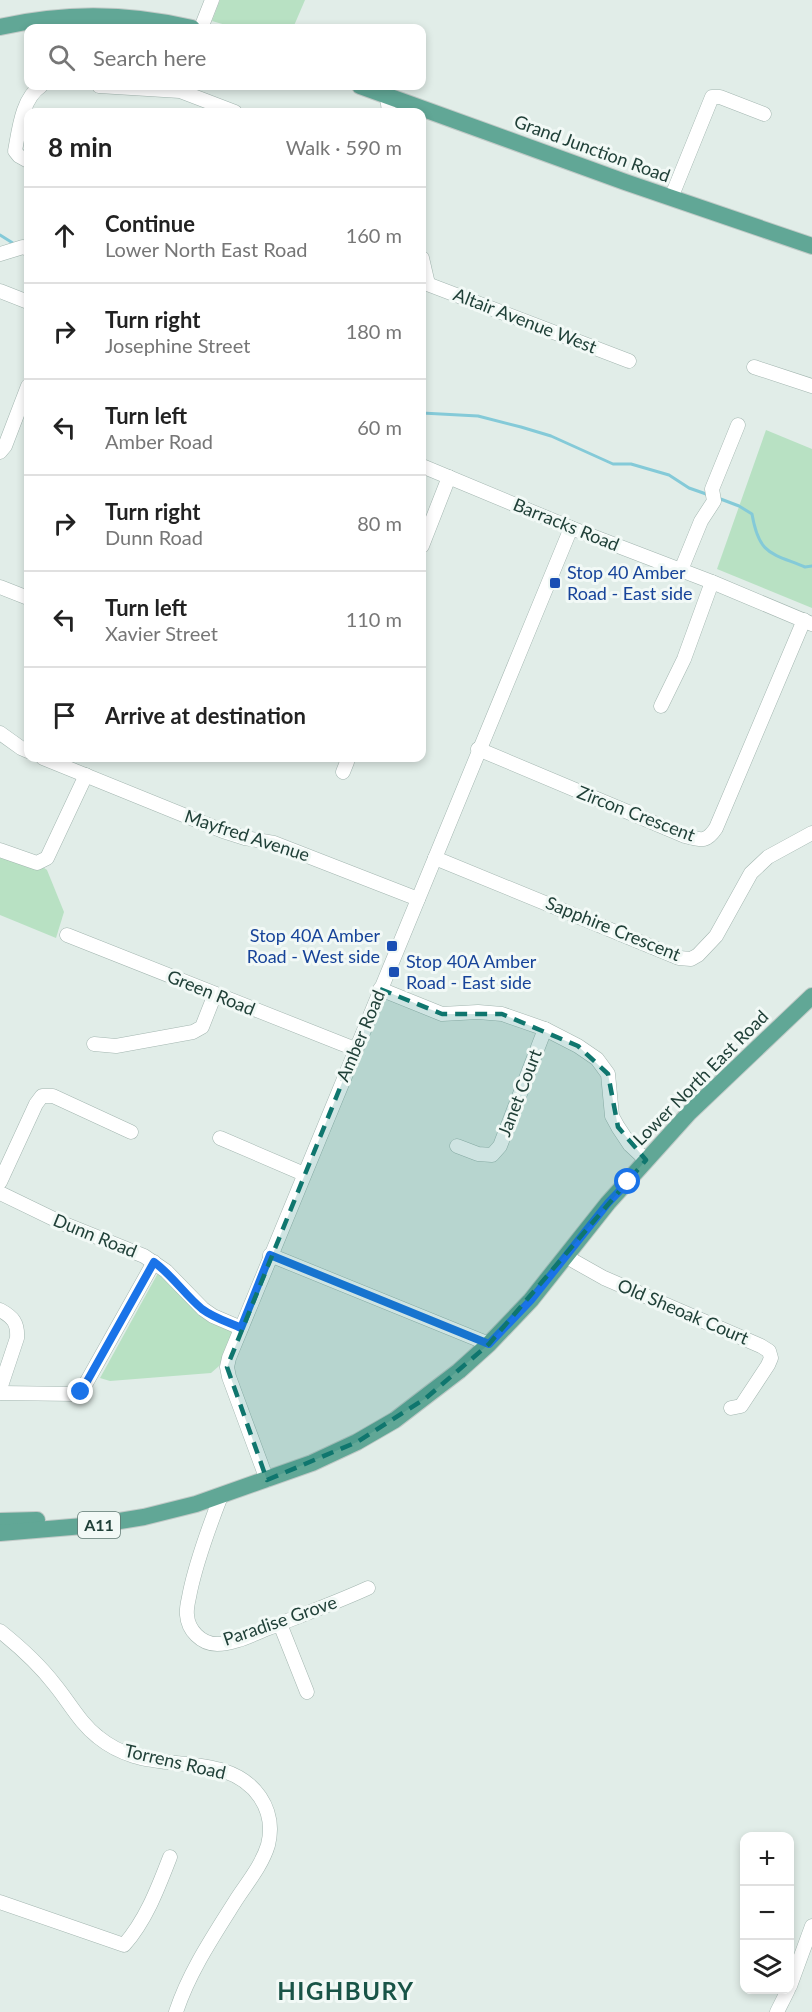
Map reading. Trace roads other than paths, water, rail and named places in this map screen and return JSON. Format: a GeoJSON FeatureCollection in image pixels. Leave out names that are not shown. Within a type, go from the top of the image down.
{"type":"FeatureCollection","features":[{"type":"Feature","properties":{"kind":"main road"},"geometry":{"type":"LineString","coordinates":[[0,27],[41,19],[109,16],[170,24]]}},
{"type":"Feature","properties":{"kind":"main road"},"geometry":{"type":"LineString","coordinates":[[49,24],[78,17]]}},
{"type":"Feature","properties":{"kind":"main road"},"geometry":{"type":"LineString","coordinates":[[0,36],[24,30]]}},
{"type":"Feature","properties":{"kind":"main road","name":"Grand Junction Road"},"geometry":{"type":"LineString","coordinates":[[366,90],[388,104]]}},
{"type":"Feature","properties":{"kind":"main road","name":"Grand Junction Road"},"geometry":{"type":"LineString","coordinates":[[426,117],[812,246]]}},
{"type":"Feature","properties":{"kind":"main road","name":"Lower North East Road"},"geometry":{"type":"LineString","coordinates":[[0,1533],[95,1525],[144,1517],[196,1504],[267,1480],[330,1455],[395,1420],[459,1371],[489,1344],[531,1300],[608,1203],[689,1113],[812,996]]}},
{"type":"Feature","properties":{"kind":"main road","name":"Lower North East Road"},"geometry":{"type":"LineString","coordinates":[[0,1521],[50,1520],[196,1504]]}},
{"type":"Feature","properties":{"kind":"street"},"geometry":{"type":"LineString","coordinates":[[203,24],[212,0]]}},
{"type":"Feature","properties":{"kind":"street"},"geometry":{"type":"LineString","coordinates":[[25,108],[34,90]]}},
{"type":"Feature","properties":{"kind":"street"},"geometry":{"type":"LineString","coordinates":[[164,90],[180,91],[225,108]]}},
{"type":"Feature","properties":{"kind":"street"},"geometry":{"type":"LineString","coordinates":[[671,198],[712,97],[720,97],[765,114]]}},
{"type":"Feature","properties":{"kind":"street"},"geometry":{"type":"LineString","coordinates":[[24,114],[15,151],[24,159]]}},
{"type":"Feature","properties":{"kind":"street","name":"Altair Avenue West"},"geometry":{"type":"LineString","coordinates":[[426,283],[629,361]]}},
{"type":"Feature","properties":{"kind":"street"},"geometry":{"type":"LineString","coordinates":[[0,291],[24,300]]}},
{"type":"Feature","properties":{"kind":"street"},"geometry":{"type":"LineString","coordinates":[[754,367],[812,386]]}},
{"type":"Feature","properties":{"kind":"street"},"geometry":{"type":"LineString","coordinates":[[0,452],[24,410]]}},
{"type":"Feature","properties":{"kind":"street"},"geometry":{"type":"LineString","coordinates":[[681,570],[701,521],[714,501],[712,489],[738,425]]}},
{"type":"Feature","properties":{"kind":"street","name":"Barracks Road"},"geometry":{"type":"LineString","coordinates":[[426,468],[808,622]]}},
{"type":"Feature","properties":{"kind":"street"},"geometry":{"type":"LineString","coordinates":[[426,536],[449,477]]}},
{"type":"Feature","properties":{"kind":"street","name":"Amber Road"},"geometry":{"type":"LineString","coordinates":[[267,1480],[229,1377],[227,1367],[229,1358],[571,528]]}},
{"type":"Feature","properties":{"kind":"street"},"geometry":{"type":"LineString","coordinates":[[661,706],[684,659],[712,582]]}},
{"type":"Feature","properties":{"kind":"street"},"geometry":{"type":"LineString","coordinates":[[0,587],[24,596]]}},
{"type":"Feature","properties":{"kind":"street","name":"Zircon Crescent"},"geometry":{"type":"LineString","coordinates":[[478,749],[685,836],[700,840],[710,837],[808,622]]}},
{"type":"Feature","properties":{"kind":"street"},"geometry":{"type":"LineString","coordinates":[[0,733],[24,749]]}},
{"type":"Feature","properties":{"kind":"street","name":"Mayfred Avenue"},"geometry":{"type":"LineString","coordinates":[[53,762],[223,831],[274,843],[418,898]]}},
{"type":"Feature","properties":{"kind":"street"},"geometry":{"type":"LineString","coordinates":[[0,850],[37,863],[47,858],[86,775]]}},
{"type":"Feature","properties":{"kind":"street","name":"Sapphire Crescent"},"geometry":{"type":"LineString","coordinates":[[435,858],[679,958],[691,959],[716,936],[751,873],[768,857],[812,833]]}},
{"type":"Feature","properties":{"kind":"street","name":"Green Road"},"geometry":{"type":"LineString","coordinates":[[68,935],[355,1049]]}},
{"type":"Feature","properties":{"kind":"street"},"geometry":{"type":"LineString","coordinates":[[380,989],[442,1014],[478,1012],[502,1014],[545,1029],[578,1046],[597,1059],[608,1074],[612,1116],[630,1145],[646,1160]]}},
{"type":"Feature","properties":{"kind":"street"},"geometry":{"type":"LineString","coordinates":[[94,1044],[116,1046],[193,1032],[202,1027],[215,994]]}},
{"type":"Feature","properties":{"kind":"street","name":"Janet Court"},"geometry":{"type":"LineString","coordinates":[[457,1146],[478,1154],[492,1155],[500,1146],[545,1029]]}},
{"type":"Feature","properties":{"kind":"street"},"geometry":{"type":"LineString","coordinates":[[0,1182],[36,1104],[42,1096],[53,1096],[131,1132]]}},
{"type":"Feature","properties":{"kind":"street"},"geometry":{"type":"LineString","coordinates":[[220,1138],[304,1174]]}},
{"type":"Feature","properties":{"kind":"street","name":"Dunn Road"},"geometry":{"type":"LineString","coordinates":[[0,1193],[62,1223],[154,1262],[166,1270],[203,1309],[241,1328]]}},
{"type":"Feature","properties":{"kind":"street"},"geometry":{"type":"LineString","coordinates":[[270,1255],[489,1344]]}},
{"type":"Feature","properties":{"kind":"street","name":"Old Sheoak Court"},"geometry":{"type":"LineString","coordinates":[[565,1256],[604,1278],[761,1346],[769,1352],[771,1358],[768,1365],[741,1406],[731,1408]]}},
{"type":"Feature","properties":{"kind":"street"},"geometry":{"type":"LineString","coordinates":[[0,1393],[75,1394],[81,1392],[154,1262]]}},
{"type":"Feature","properties":{"kind":"street"},"geometry":{"type":"LineString","coordinates":[[0,1310],[13,1319],[18,1331],[0,1389]]}},
{"type":"Feature","properties":{"kind":"street","name":"Paradise Grove"},"geometry":{"type":"LineString","coordinates":[[221,1496],[204,1540],[186,1612],[192,1631],[200,1639],[217,1644],[231,1642],[338,1602],[368,1588]]}},
{"type":"Feature","properties":{"kind":"street"},"geometry":{"type":"LineString","coordinates":[[280,1624],[307,1692]]}},
{"type":"Feature","properties":{"kind":"street","name":"Torrens Road"},"geometry":{"type":"LineString","coordinates":[[0,1631],[26,1653],[55,1685],[78,1718],[97,1737],[113,1748],[136,1757],[221,1770],[237,1777],[254,1789],[264,1804],[269,1817],[270,1832],[261,1862],[224,1919],[183,1990],[176,2012]]}},
{"type":"Feature","properties":{"kind":"street"},"geometry":{"type":"LineString","coordinates":[[0,1902],[124,1945],[132,1936],[157,1891],[170,1857]]}},
{"type":"Feature","properties":{"kind":"street"},"geometry":{"type":"LineString","coordinates":[[794,1975],[812,1926]]}},
{"type":"Feature","properties":{"kind":"street"},"geometry":{"type":"LineString","coordinates":[[777,2012],[786,1994]]}},
{"type":"Feature","properties":{"kind":"waterway"},"geometry":{"type":"LineString","coordinates":[[0,235],[16,245]]}},
{"type":"Feature","properties":{"kind":"waterway"},"geometry":{"type":"LineString","coordinates":[[426,413],[478,416],[521,427],[551,436],[613,464],[631,464],[669,475],[689,488],[709,495]]}},
{"type":"Feature","properties":{"kind":"waterway"},"geometry":{"type":"LineString","coordinates":[[718,498],[752,514],[758,538],[768,551],[805,567],[812,566]]}},
{"type":"Feature","properties":{"kind":"place","name":"Stop 40 Amber Road - East side"},"geometry":{"type":"Point","coordinates":[555,583]}},
{"type":"Feature","properties":{"kind":"place","name":"Stop 40A Amber Road - West side"},"geometry":{"type":"Point","coordinates":[392,946]}},
{"type":"Feature","properties":{"kind":"place","name":"Stop 40A Amber Road - East side"},"geometry":{"type":"Point","coordinates":[394,972]}},
{"type":"Feature","properties":{"kind":"district","name":"HIGHBURY"},"geometry":{"type":"Point","coordinates":[346,1992]}}]}
